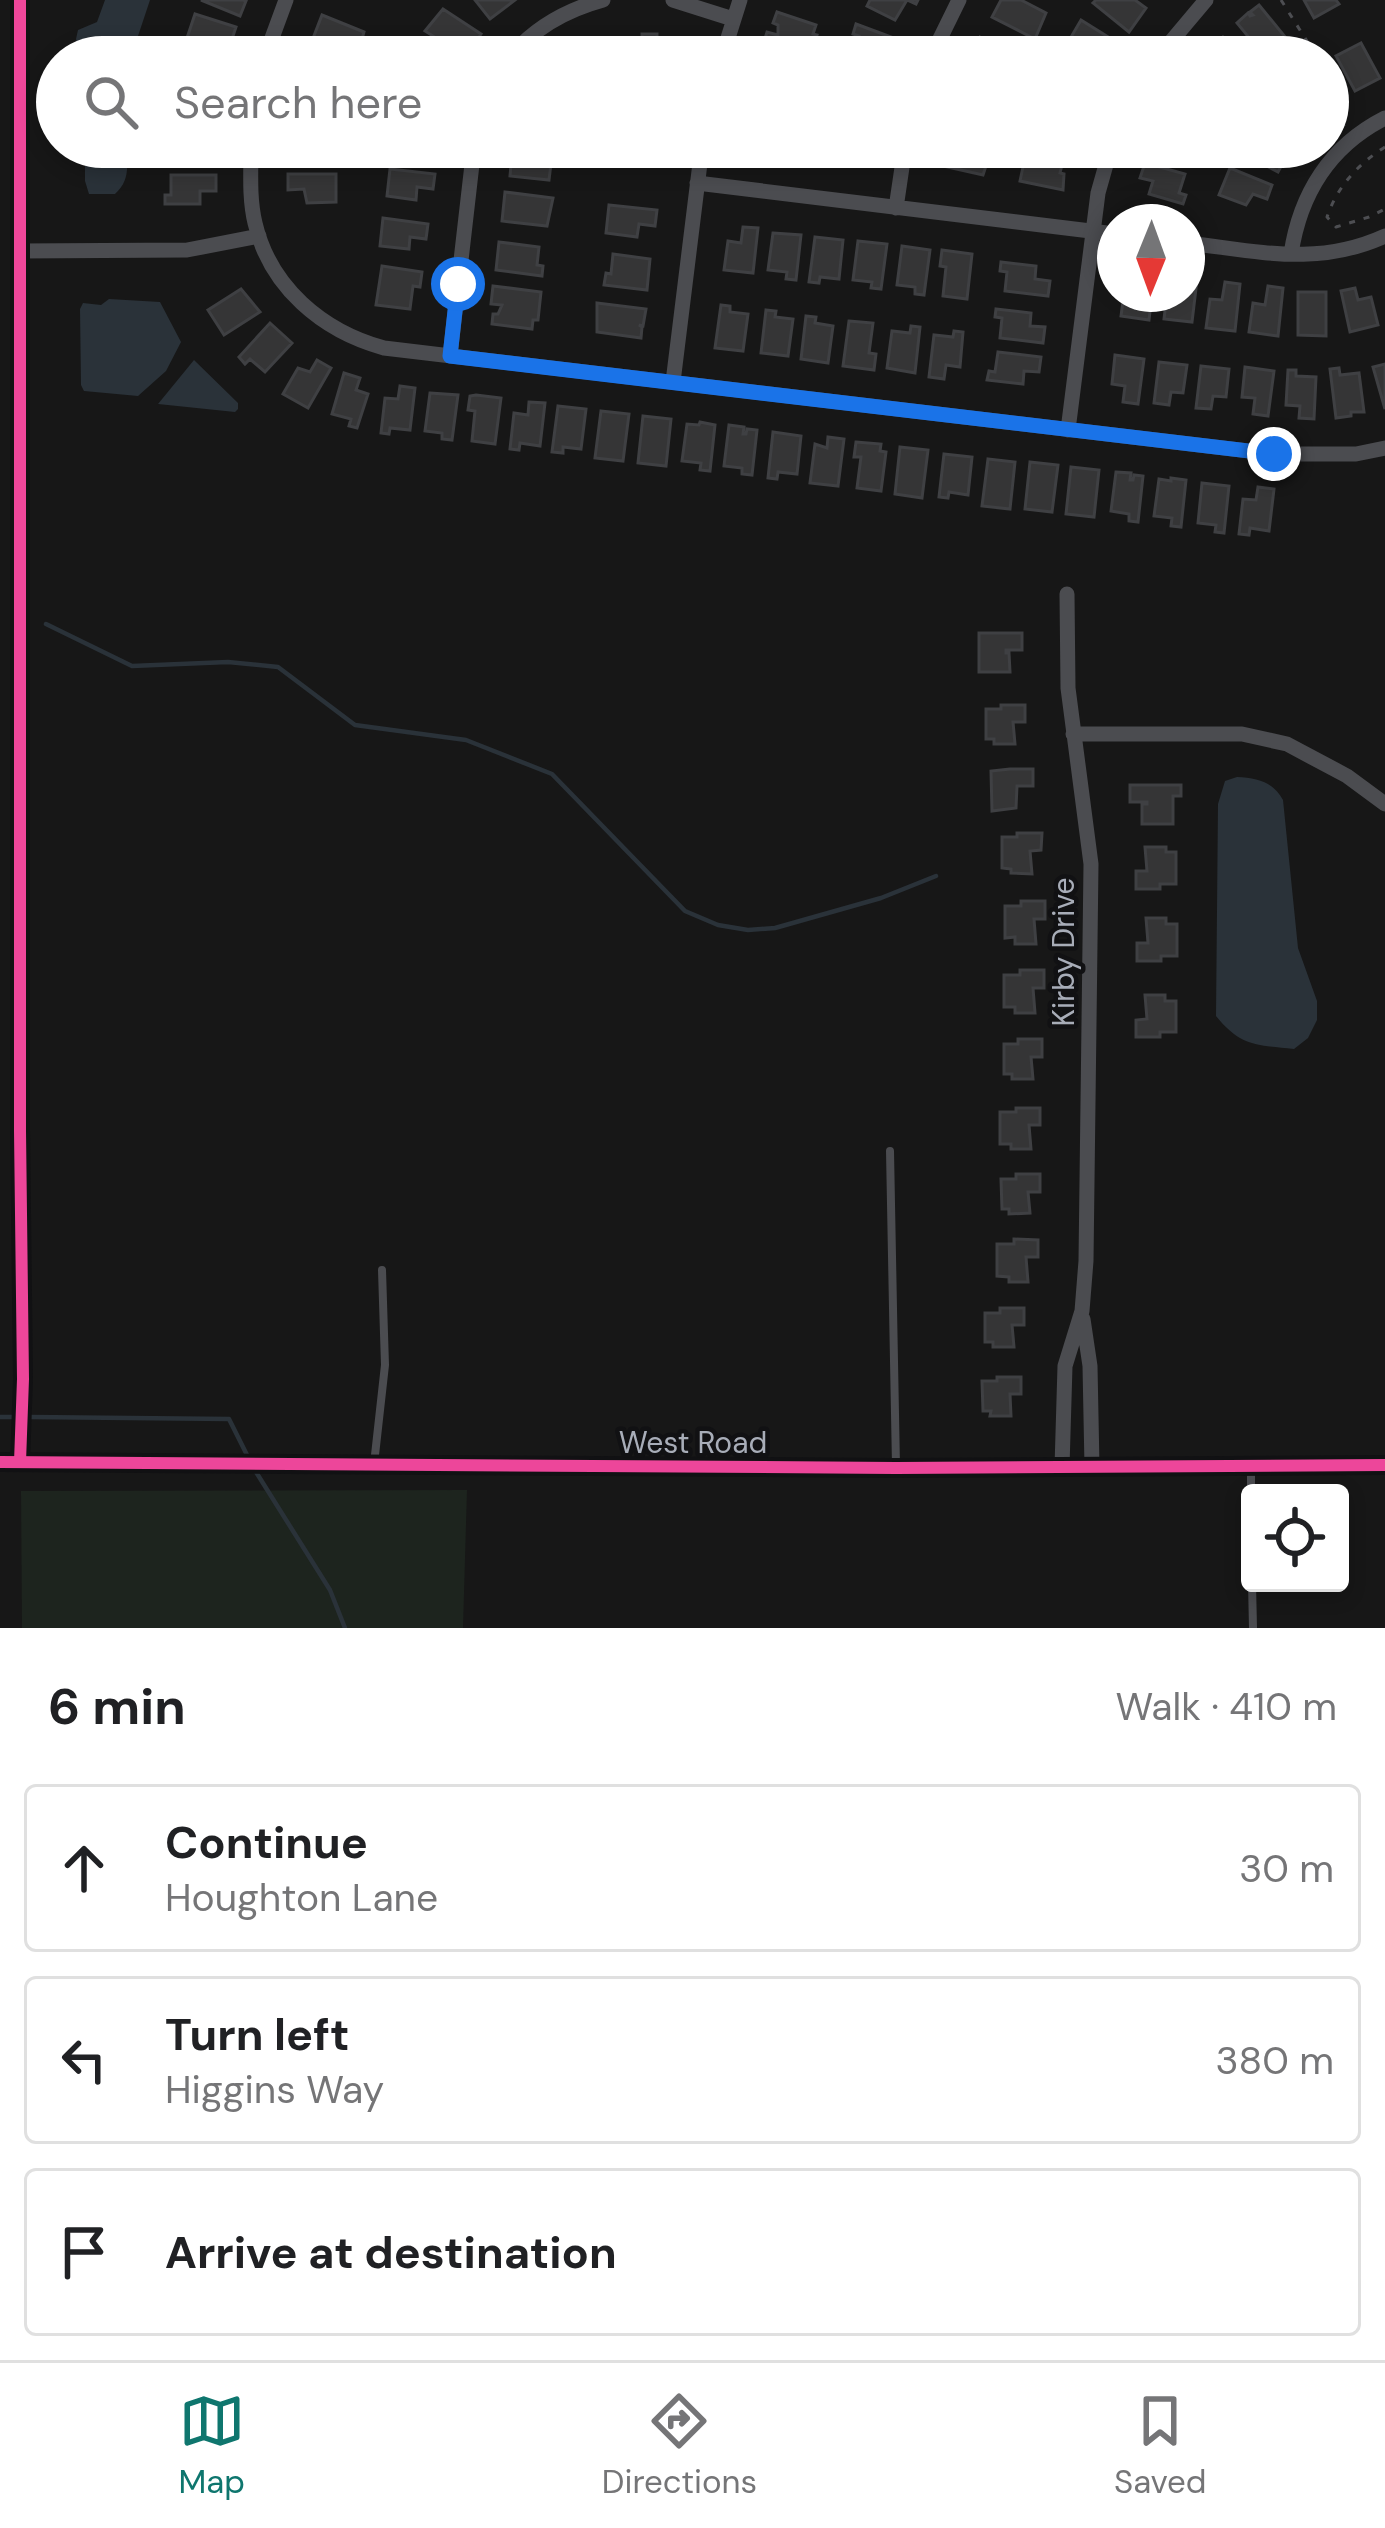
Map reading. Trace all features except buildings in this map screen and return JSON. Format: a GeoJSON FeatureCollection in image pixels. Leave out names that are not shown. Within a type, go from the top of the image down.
{"type":"FeatureCollection","features":[{"type":"Feature","properties":{"kind":"street"},"geometry":{"type":"LineString","coordinates":[[10,1462],[23,1379],[20,0]]}},
{"type":"Feature","properties":{"kind":"street"},"geometry":{"type":"LineString","coordinates":[[273,36],[286,0]]}},
{"type":"Feature","properties":{"kind":"street"},"geometry":{"type":"LineString","coordinates":[[532,36],[576,8],[603,0]]}},
{"type":"Feature","properties":{"kind":"street"},"geometry":{"type":"LineString","coordinates":[[673,0],[734,19]]}},
{"type":"Feature","properties":{"kind":"street"},"geometry":{"type":"LineString","coordinates":[[729,36],[740,0]]}},
{"type":"Feature","properties":{"kind":"street"},"geometry":{"type":"LineString","coordinates":[[942,36],[959,0]]}},
{"type":"Feature","properties":{"kind":"street"},"geometry":{"type":"LineString","coordinates":[[1176,36],[1206,0]]}},
{"type":"Feature","properties":{"kind":"street"},"geometry":{"type":"LineString","coordinates":[[1349,139],[1385,118]]}},
{"type":"Feature","properties":{"kind":"street"},"geometry":{"type":"LineString","coordinates":[[251,168],[259,236],[280,279],[333,327],[384,348],[1274,454],[1356,454],[1385,448]]}},
{"type":"Feature","properties":{"kind":"street"},"geometry":{"type":"LineString","coordinates":[[450,356],[472,168]]}},
{"type":"Feature","properties":{"kind":"street"},"geometry":{"type":"LineString","coordinates":[[673,382],[699,168]]}},
{"type":"Feature","properties":{"kind":"street"},"geometry":{"type":"LineString","coordinates":[[896,208],[902,168]]}},
{"type":"Feature","properties":{"kind":"street"},"geometry":{"type":"LineString","coordinates":[[1069,430],[1105,168]]}},
{"type":"Feature","properties":{"kind":"street"},"geometry":{"type":"LineString","coordinates":[[1291,254],[1298,220],[1323,168]]}},
{"type":"Feature","properties":{"kind":"street"},"geometry":{"type":"LineString","coordinates":[[697,183],[1097,232]]}},
{"type":"Feature","properties":{"kind":"street"},"geometry":{"type":"LineString","coordinates":[[20,251],[187,250],[259,236]]}},
{"type":"Feature","properties":{"kind":"street"},"geometry":{"type":"LineString","coordinates":[[1205,245],[1317,256],[1385,236]]}},
{"type":"Feature","properties":{"kind":"street","name":"Kirby Drive"},"geometry":{"type":"LineString","coordinates":[[1067,594],[1068,688],[1091,864],[1082,1311],[1090,1366],[1092,1467]]}},
{"type":"Feature","properties":{"kind":"street"},"geometry":{"type":"LineString","coordinates":[[1073,734],[1241,734],[1287,743],[1347,776],[1385,804]]}},
{"type":"Feature","properties":{"kind":"street","name":"Kirby Drive"},"geometry":{"type":"LineString","coordinates":[[1062,1467],[1065,1366],[1082,1311]]}},
{"type":"Feature","properties":{"kind":"street","name":"West Road"},"geometry":{"type":"LineString","coordinates":[[10,1462],[896,1468],[1385,1465]]}},
{"type":"Feature","properties":{"kind":"lane"},"geometry":{"type":"LineString","coordinates":[[890,1151],[896,1468]]}},
{"type":"Feature","properties":{"kind":"lane"},"geometry":{"type":"LineString","coordinates":[[374,1466],[385,1364],[382,1270]]}},
{"type":"Feature","properties":{"kind":"lane"},"geometry":{"type":"LineString","coordinates":[[1251,1466],[1251,1484]]}},
{"type":"Feature","properties":{"kind":"lane"},"geometry":{"type":"LineString","coordinates":[[1252,1592],[1253,1628]]}},
{"type":"Feature","properties":{"kind":"path"},"geometry":{"type":"LineString","coordinates":[[1281,0],[1304,36]]}},
{"type":"Feature","properties":{"kind":"path"},"geometry":{"type":"LineString","coordinates":[[1385,147],[1344,183],[1327,217],[1336,227],[1385,208]]}},
{"type":"Feature","properties":{"kind":"shaded area"},"geometry":{"type":"Polygon","coordinates":[[[105,0],[150,0],[138,36],[77,36],[78,30],[97,22],[105,0]]]}},
{"type":"Feature","properties":{"kind":"shaded area"},"geometry":{"type":"Polygon","coordinates":[[[85,168],[127,168],[115,194],[89,194],[85,168]]]}},
{"type":"Feature","properties":{"kind":"shaded area"},"geometry":{"type":"Polygon","coordinates":[[[109,299],[160,302],[181,342],[166,371],[138,396],[84,391],[81,385],[80,309],[83,303],[101,305],[109,299]]]}},
{"type":"Feature","properties":{"kind":"shaded area"},"geometry":{"type":"Polygon","coordinates":[[[194,360],[238,403],[235,412],[158,404],[194,360]]]}},
{"type":"Feature","properties":{"kind":"shaded area"},"geometry":{"type":"Polygon","coordinates":[[[1237,777],[1263,782],[1283,800],[1298,948],[1317,1001],[1317,1020],[1308,1038],[1294,1049],[1242,1039],[1216,1016],[1218,804],[1225,781],[1237,777]]]}},
{"type":"Feature","properties":{"kind":"shaded area"},"geometry":{"type":"Polygon","coordinates":[[[467,1490],[463,1628],[22,1628],[21,1491],[467,1490]]]}},
{"type":"Feature","properties":{"kind":"waterway"},"geometry":{"type":"LineString","coordinates":[[46,624],[132,666],[228,662],[278,667],[355,725],[466,740],[552,774],[685,911],[718,925],[775,928],[881,898],[936,876]]}},
{"type":"Feature","properties":{"kind":"waterway"},"geometry":{"type":"LineString","coordinates":[[0,1417],[19,1417]]}},
{"type":"Feature","properties":{"kind":"waterway"},"geometry":{"type":"LineString","coordinates":[[30,1417],[229,1419],[248,1457]]}},
{"type":"Feature","properties":{"kind":"waterway"},"geometry":{"type":"LineString","coordinates":[[256,1472],[330,1590],[345,1628]]}},
{"type":"Feature","properties":{"kind":"cycle path"},"geometry":{"type":"LineString","coordinates":[[20,0],[20,1462]]}},
{"type":"Feature","properties":{"kind":"cycle path"},"geometry":{"type":"LineString","coordinates":[[0,1462],[896,1468],[1385,1465]]}},
{"type":"Feature","properties":{"kind":"route"},"geometry":{"type":"LineString","coordinates":[[458,284],[450,356],[1274,454]]}}]}
